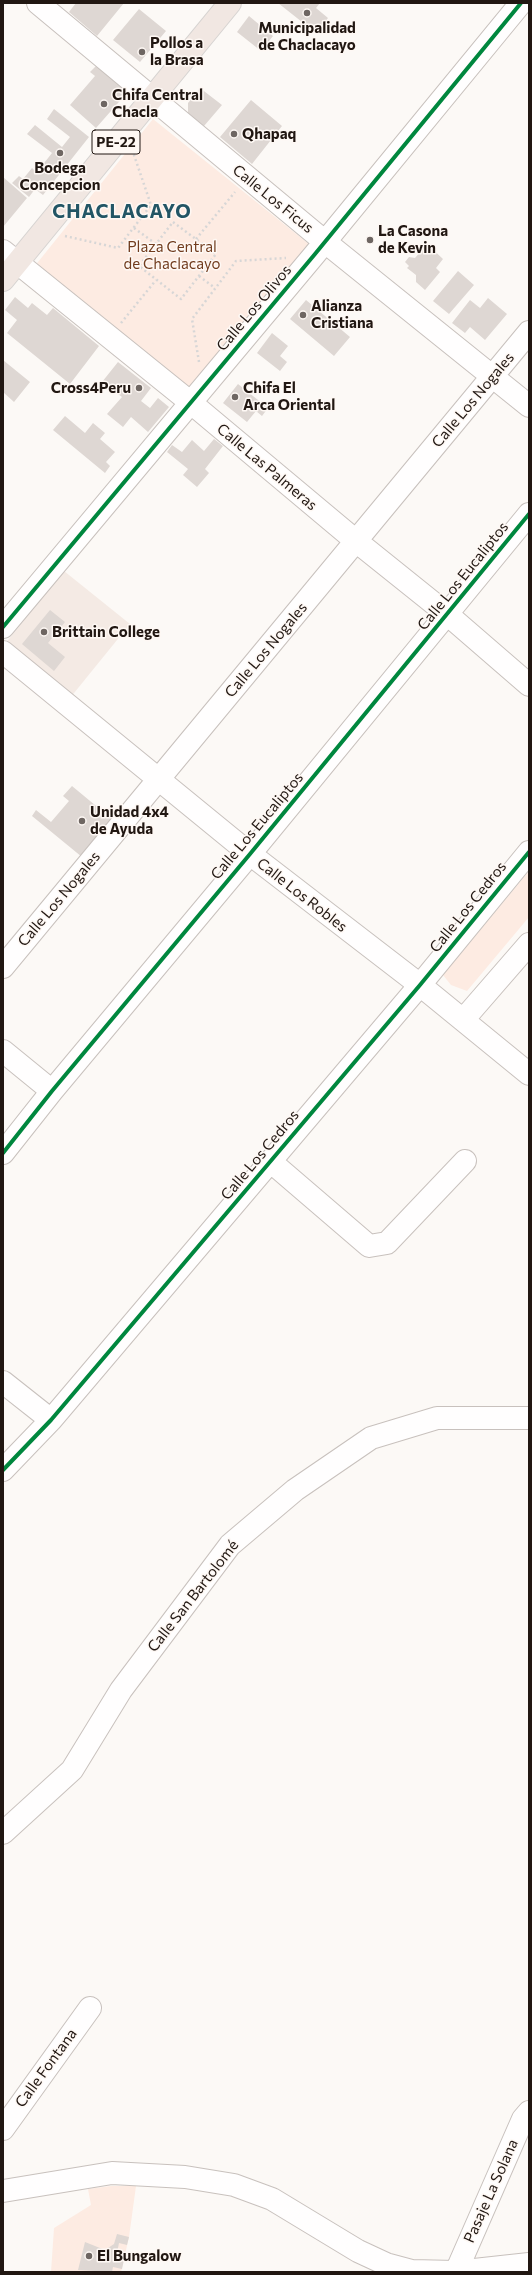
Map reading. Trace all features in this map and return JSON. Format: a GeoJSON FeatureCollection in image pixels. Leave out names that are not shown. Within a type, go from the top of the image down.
{"type":"FeatureCollection","features":[{"type":"Feature","properties":{"kind":"highway","name":"PE-22"},"geometry":{"type":"LineString","coordinates":[[3,280],[10,257],[152,97],[230,3]]}},
{"type":"Feature","properties":{"kind":"street","name":"Calle Los Ficus"},"geometry":{"type":"LineString","coordinates":[[38,3],[152,97],[164,110],[529,406]]}},
{"type":"Feature","properties":{"kind":"street","name":"Calle Los Olivos"},"geometry":{"type":"LineString","coordinates":[[3,627],[521,3]]}},
{"type":"Feature","properties":{"kind":"street","name":"Calle Las Palmeras"},"geometry":{"type":"LineString","coordinates":[[10,257],[190,402],[356,542],[447,614],[529,685]]}},
{"type":"Feature","properties":{"kind":"street","name":"Calle Los Nogales"},"geometry":{"type":"LineString","coordinates":[[3,967],[529,332]]}},
{"type":"Feature","properties":{"kind":"street","name":"Calle Los Eucaliptos"},"geometry":{"type":"LineString","coordinates":[[3,1153],[52,1091],[250,854],[529,514]]}},
{"type":"Feature","properties":{"kind":"street","name":"Calle Los Robles"},"geometry":{"type":"LineString","coordinates":[[3,652],[250,854],[420,985],[529,1074]]}},
{"type":"Feature","properties":{"kind":"street","name":"Calle Los Cedros"},"geometry":{"type":"LineString","coordinates":[[3,1470],[51,1420],[420,985],[529,852]]}},
{"type":"Feature","properties":{"kind":"street"},"geometry":{"type":"LineString","coordinates":[[463,1020],[529,944]]}},
{"type":"Feature","properties":{"kind":"street"},"geometry":{"type":"LineString","coordinates":[[3,1051],[52,1091]]}},
{"type":"Feature","properties":{"kind":"street"},"geometry":{"type":"LineString","coordinates":[[270,1161],[370,1246],[387,1243],[466,1161]]}},
{"type":"Feature","properties":{"kind":"street"},"geometry":{"type":"LineString","coordinates":[[3,1382],[51,1420]]}},
{"type":"Feature","properties":{"kind":"street","name":"Calle San Bartolomé"},"geometry":{"type":"LineString","coordinates":[[3,1833],[72,1770],[121,1690],[230,1545],[295,1490],[371,1438],[437,1418],[529,1418]]}},
{"type":"Feature","properties":{"kind":"street","name":"Calle Fontana"},"geometry":{"type":"LineString","coordinates":[[3,2129],[90,2008]]}},
{"type":"Feature","properties":{"kind":"street","name":"Pasaje La Solana"},"geometry":{"type":"LineString","coordinates":[[455,2272],[523,2119],[529,2112]]}},
{"type":"Feature","properties":{"kind":"street"},"geometry":{"type":"LineString","coordinates":[[3,2191],[112,2172],[186,2177],[234,2185],[272,2199],[358,2251],[386,2264],[412,2271],[455,2272],[522,2265]]}},
{"type":"Feature","properties":{"kind":"path"},"geometry":{"type":"LineString","coordinates":[[128,158],[137,147]]}},
{"type":"Feature","properties":{"kind":"path"},"geometry":{"type":"LineString","coordinates":[[65,236],[118,248],[151,206],[133,152]]}},
{"type":"Feature","properties":{"kind":"path"},"geometry":{"type":"LineString","coordinates":[[230,186],[242,196]]}},
{"type":"Feature","properties":{"kind":"path"},"geometry":{"type":"LineString","coordinates":[[196,239],[236,191]]}},
{"type":"Feature","properties":{"kind":"path"},"geometry":{"type":"LineString","coordinates":[[173,222],[216,254],[181,299],[139,266],[156,244],[173,222]]}},
{"type":"Feature","properties":{"kind":"path"},"geometry":{"type":"LineString","coordinates":[[134,228],[156,244]]}},
{"type":"Feature","properties":{"kind":"path"},"geometry":{"type":"LineString","coordinates":[[60,242],[70,230]]}},
{"type":"Feature","properties":{"kind":"path"},"geometry":{"type":"LineString","coordinates":[[200,365],[192,319],[236,261],[294,258]]}},
{"type":"Feature","properties":{"kind":"path"},"geometry":{"type":"LineString","coordinates":[[199,276],[216,288]]}},
{"type":"Feature","properties":{"kind":"path"},"geometry":{"type":"LineString","coordinates":[[117,328],[156,280]]}},
{"type":"Feature","properties":{"kind":"shaded area"},"geometry":{"type":"Polygon","coordinates":[[[64,571],[130,624],[70,698],[4,645],[64,571]]]}},
{"type":"Feature","properties":{"kind":"green space","name":"Plaza Central de Chaclacayo"},"geometry":{"type":"Polygon","coordinates":[[[153,119],[310,245],[190,393],[34,267],[153,119]]]}},
{"type":"Feature","properties":{"kind":"green space"},"geometry":{"type":"Polygon","coordinates":[[[529,871],[529,917],[467,991],[451,985],[443,975],[529,871]]]}},
{"type":"Feature","properties":{"kind":"green space"},"geometry":{"type":"Polygon","coordinates":[[[111,2186],[136,2186],[129,2237],[121,2272],[51,2272],[54,2228],[91,2205],[88,2189],[111,2186]]]}},
{"type":"Feature","properties":{"kind":"building"},"geometry":{"type":"Polygon","coordinates":[[[76,3],[124,3],[97,36],[69,12],[76,3]]]}},
{"type":"Feature","properties":{"kind":"building","name":"Municipalidad de Chaclacayo"},"geometry":{"type":"Polygon","coordinates":[[[278,3],[320,3],[316,8],[328,18],[316,33],[278,3]]]}},
{"type":"Feature","properties":{"kind":"building"},"geometry":{"type":"Polygon","coordinates":[[[139,9],[166,31],[140,62],[113,40],[139,9]]]}},
{"type":"Feature","properties":{"kind":"building"},"geometry":{"type":"Polygon","coordinates":[[[249,16],[273,36],[261,51],[237,32],[249,16]]]}},
{"type":"Feature","properties":{"kind":"building"},"geometry":{"type":"Polygon","coordinates":[[[98,64],[125,87],[125,95],[96,128],[70,105],[95,76],[90,72],[98,64]]]}},
{"type":"Feature","properties":{"kind":"building"},"geometry":{"type":"Polygon","coordinates":[[[200,88],[222,105],[204,126],[188,113],[188,103],[200,88]]]}},
{"type":"Feature","properties":{"kind":"building"},"geometry":{"type":"Polygon","coordinates":[[[251,100],[282,126],[252,164],[220,137],[251,100]]]}},
{"type":"Feature","properties":{"kind":"building"},"geometry":{"type":"Polygon","coordinates":[[[54,109],[89,137],[43,195],[35,189],[29,197],[12,183],[19,176],[23,179],[32,168],[37,172],[52,153],[27,134],[35,125],[62,147],[70,137],[47,119],[54,109]]]}},
{"type":"Feature","properties":{"kind":"building"},"geometry":{"type":"Polygon","coordinates":[[[3,177],[27,198],[3,227],[3,177]]]}},
{"type":"Feature","properties":{"kind":"building"},"geometry":{"type":"Polygon","coordinates":[[[427,244],[443,259],[436,268],[440,272],[425,290],[416,282],[416,275],[407,268],[409,266],[405,262],[409,257],[415,258],[427,244]]]}},
{"type":"Feature","properties":{"kind":"building"},"geometry":{"type":"Polygon","coordinates":[[[458,271],[474,285],[449,314],[433,301],[458,271]]]}},
{"type":"Feature","properties":{"kind":"building"},"geometry":{"type":"Polygon","coordinates":[[[15,297],[28,308],[32,303],[47,315],[53,308],[99,346],[70,384],[7,333],[17,320],[5,310],[15,297]]]}},
{"type":"Feature","properties":{"kind":"building"},"geometry":{"type":"Polygon","coordinates":[[[488,298],[507,314],[485,340],[470,327],[465,333],[452,323],[470,300],[480,308],[488,298]]]}},
{"type":"Feature","properties":{"kind":"building"},"geometry":{"type":"Polygon","coordinates":[[[306,300],[350,337],[334,356],[290,319],[306,300]]]}},
{"type":"Feature","properties":{"kind":"building"},"geometry":{"type":"Polygon","coordinates":[[[272,333],[288,346],[280,356],[287,362],[280,371],[257,353],[272,333]]]}},
{"type":"Feature","properties":{"kind":"building"},"geometry":{"type":"Polygon","coordinates":[[[3,360],[30,382],[14,402],[3,392],[3,360]]]}},
{"type":"Feature","properties":{"kind":"building"},"geometry":{"type":"Polygon","coordinates":[[[118,362],[151,388],[141,401],[150,408],[158,398],[169,407],[148,432],[131,417],[123,427],[107,414],[122,397],[102,382],[118,362]]]}},
{"type":"Feature","properties":{"kind":"building"},"geometry":{"type":"Polygon","coordinates":[[[238,384],[268,408],[262,416],[256,411],[247,422],[223,403],[238,384]]]}},
{"type":"Feature","properties":{"kind":"building"},"geometry":{"type":"Polygon","coordinates":[[[65,416],[85,433],[93,423],[105,433],[100,439],[115,452],[106,462],[110,466],[105,473],[53,430],[65,416]]]}},
{"type":"Feature","properties":{"kind":"building"},"geometry":{"type":"Polygon","coordinates":[[[214,439],[223,446],[205,469],[209,473],[197,487],[183,475],[188,469],[167,452],[172,445],[182,452],[192,440],[204,451],[214,439]]]}},
{"type":"Feature","properties":{"kind":"building","name":"Brittain College"},"geometry":{"type":"Polygon","coordinates":[[[50,610],[65,622],[48,643],[65,657],[54,671],[22,644],[50,610]]]}},
{"type":"Feature","properties":{"kind":"building","name":"Unidad 4x4 de Ayuda"},"geometry":{"type":"Polygon","coordinates":[[[72,786],[113,820],[82,857],[32,816],[36,810],[51,822],[69,801],[63,796],[72,786]]]}},
{"type":"Feature","properties":{"kind":"building"},"geometry":{"type":"Polygon","coordinates":[[[117,2234],[129,2237],[127,2245],[119,2243],[116,2258],[124,2260],[122,2269],[113,2267],[112,2272],[78,2270],[85,2242],[105,2250],[114,2244],[117,2234]]]}},
{"type":"Feature","properties":{"kind":"cycle path"},"geometry":{"type":"LineString","coordinates":[[3,627],[315,254],[521,3]]}},
{"type":"Feature","properties":{"kind":"cycle path"},"geometry":{"type":"LineString","coordinates":[[3,1153],[52,1091],[250,854],[529,514]]}},
{"type":"Feature","properties":{"kind":"cycle path"},"geometry":{"type":"LineString","coordinates":[[3,1470],[51,1420],[420,985],[529,852]]}},
{"type":"Feature","properties":{"kind":"place","name":"Municipalidad de Chaclacayo"},"geometry":{"type":"Point","coordinates":[307,13]}},
{"type":"Feature","properties":{"kind":"place","name":"Pollos a la Brasa"},"geometry":{"type":"Point","coordinates":[142,52]}},
{"type":"Feature","properties":{"kind":"place","name":"Chifa Central Chacla"},"geometry":{"type":"Point","coordinates":[104,104]}},
{"type":"Feature","properties":{"kind":"place","name":"Qhapaq"},"geometry":{"type":"Point","coordinates":[234,134]}},
{"type":"Feature","properties":{"kind":"place","name":"Bodega Concepcion"},"geometry":{"type":"Point","coordinates":[60,153]}},
{"type":"Feature","properties":{"kind":"place","name":"La Casona de Kevin"},"geometry":{"type":"Point","coordinates":[370,240]}},
{"type":"Feature","properties":{"kind":"place","name":"Alianza Cristiana"},"geometry":{"type":"Point","coordinates":[303,315]}},
{"type":"Feature","properties":{"kind":"place","name":"Cross4Peru"},"geometry":{"type":"Point","coordinates":[139,388]}},
{"type":"Feature","properties":{"kind":"place","name":"Chifa El Arca Oriental"},"geometry":{"type":"Point","coordinates":[235,397]}},
{"type":"Feature","properties":{"kind":"place","name":"Brittain College"},"geometry":{"type":"Point","coordinates":[44,632]}},
{"type":"Feature","properties":{"kind":"place","name":"Unidad 4x4 de Ayuda"},"geometry":{"type":"Point","coordinates":[82,821]}},
{"type":"Feature","properties":{"kind":"place","name":"El Bungalow"},"geometry":{"type":"Point","coordinates":[89,2256]}},
{"type":"Feature","properties":{"kind":"district","name":"CHACLACAYO"},"geometry":{"type":"Point","coordinates":[122,212]}}]}
